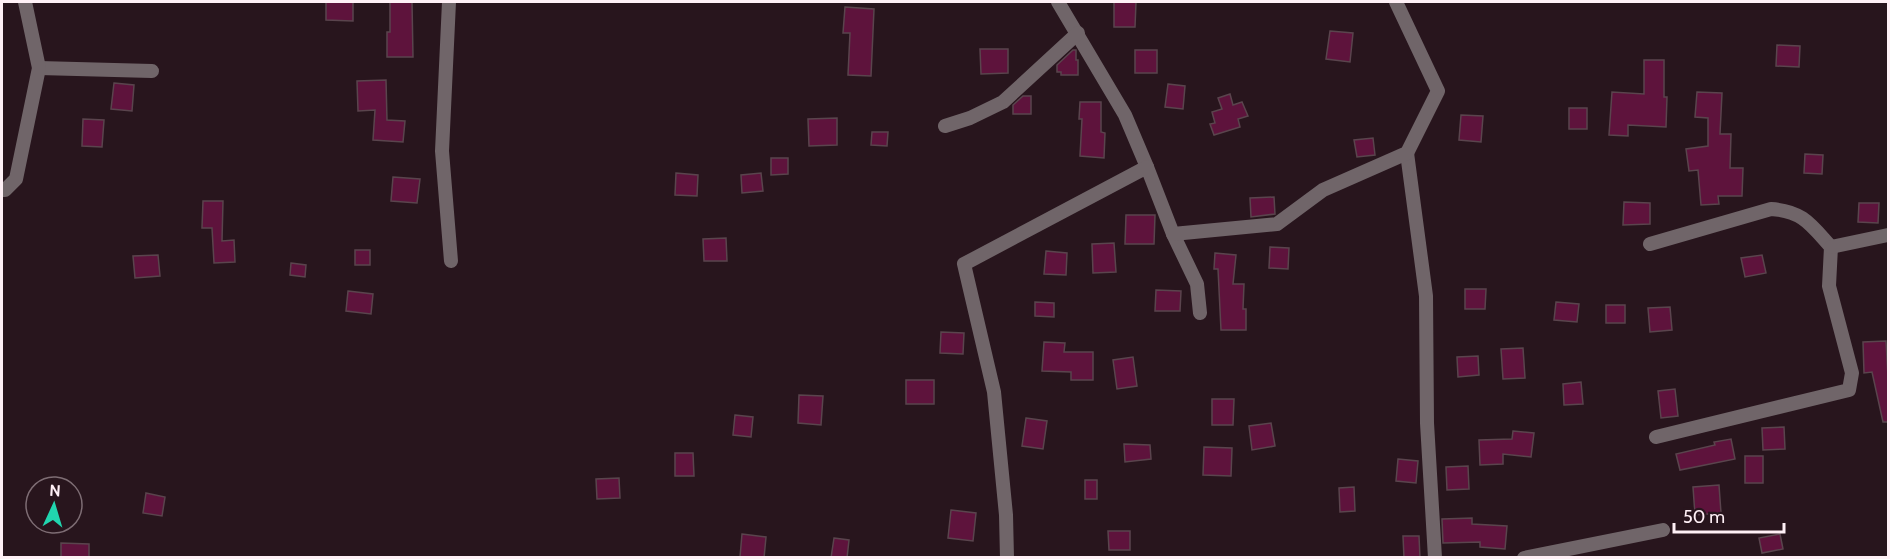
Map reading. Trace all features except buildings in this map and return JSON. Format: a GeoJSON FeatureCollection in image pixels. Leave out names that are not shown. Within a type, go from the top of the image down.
{"type":"FeatureCollection","features":[{"type":"Feature","properties":{"kind":"street"},"geometry":{"type":"LineString","coordinates":[[2,190],[5,190],[16,179],[39,68],[25,2]]}},
{"type":"Feature","properties":{"kind":"street"},"geometry":{"type":"LineString","coordinates":[[449,2],[442,151],[451,261]]}},
{"type":"Feature","properties":{"kind":"street"},"geometry":{"type":"LineString","coordinates":[[1058,2],[1125,115],[1173,234],[1197,284],[1200,312]]}},
{"type":"Feature","properties":{"kind":"street"},"geometry":{"type":"LineString","coordinates":[[1396,2],[1438,91],[1407,153],[1426,296],[1427,423],[1435,558]]}},
{"type":"Feature","properties":{"kind":"street"},"geometry":{"type":"LineString","coordinates":[[945,126],[970,118],[1003,102],[1078,33]]}},
{"type":"Feature","properties":{"kind":"street"},"geometry":{"type":"LineString","coordinates":[[39,68],[152,71]]}},
{"type":"Feature","properties":{"kind":"street"},"geometry":{"type":"LineString","coordinates":[[1173,234],[1277,224],[1323,190],[1407,153]]}},
{"type":"Feature","properties":{"kind":"street"},"geometry":{"type":"LineString","coordinates":[[1007,558],[1006,515],[994,392],[964,264],[1147,167]]}},
{"type":"Feature","properties":{"kind":"street"},"geometry":{"type":"LineString","coordinates":[[1650,244],[1771,209],[1787,210],[1806,219],[1831,248],[1829,286],[1852,373],[1849,390],[1656,437]]}},
{"type":"Feature","properties":{"kind":"street"},"geometry":{"type":"LineString","coordinates":[[1831,248],[1888,235]]}},
{"type":"Feature","properties":{"kind":"street"},"geometry":{"type":"LineString","coordinates":[[1524,558],[1663,530]]}}]}
